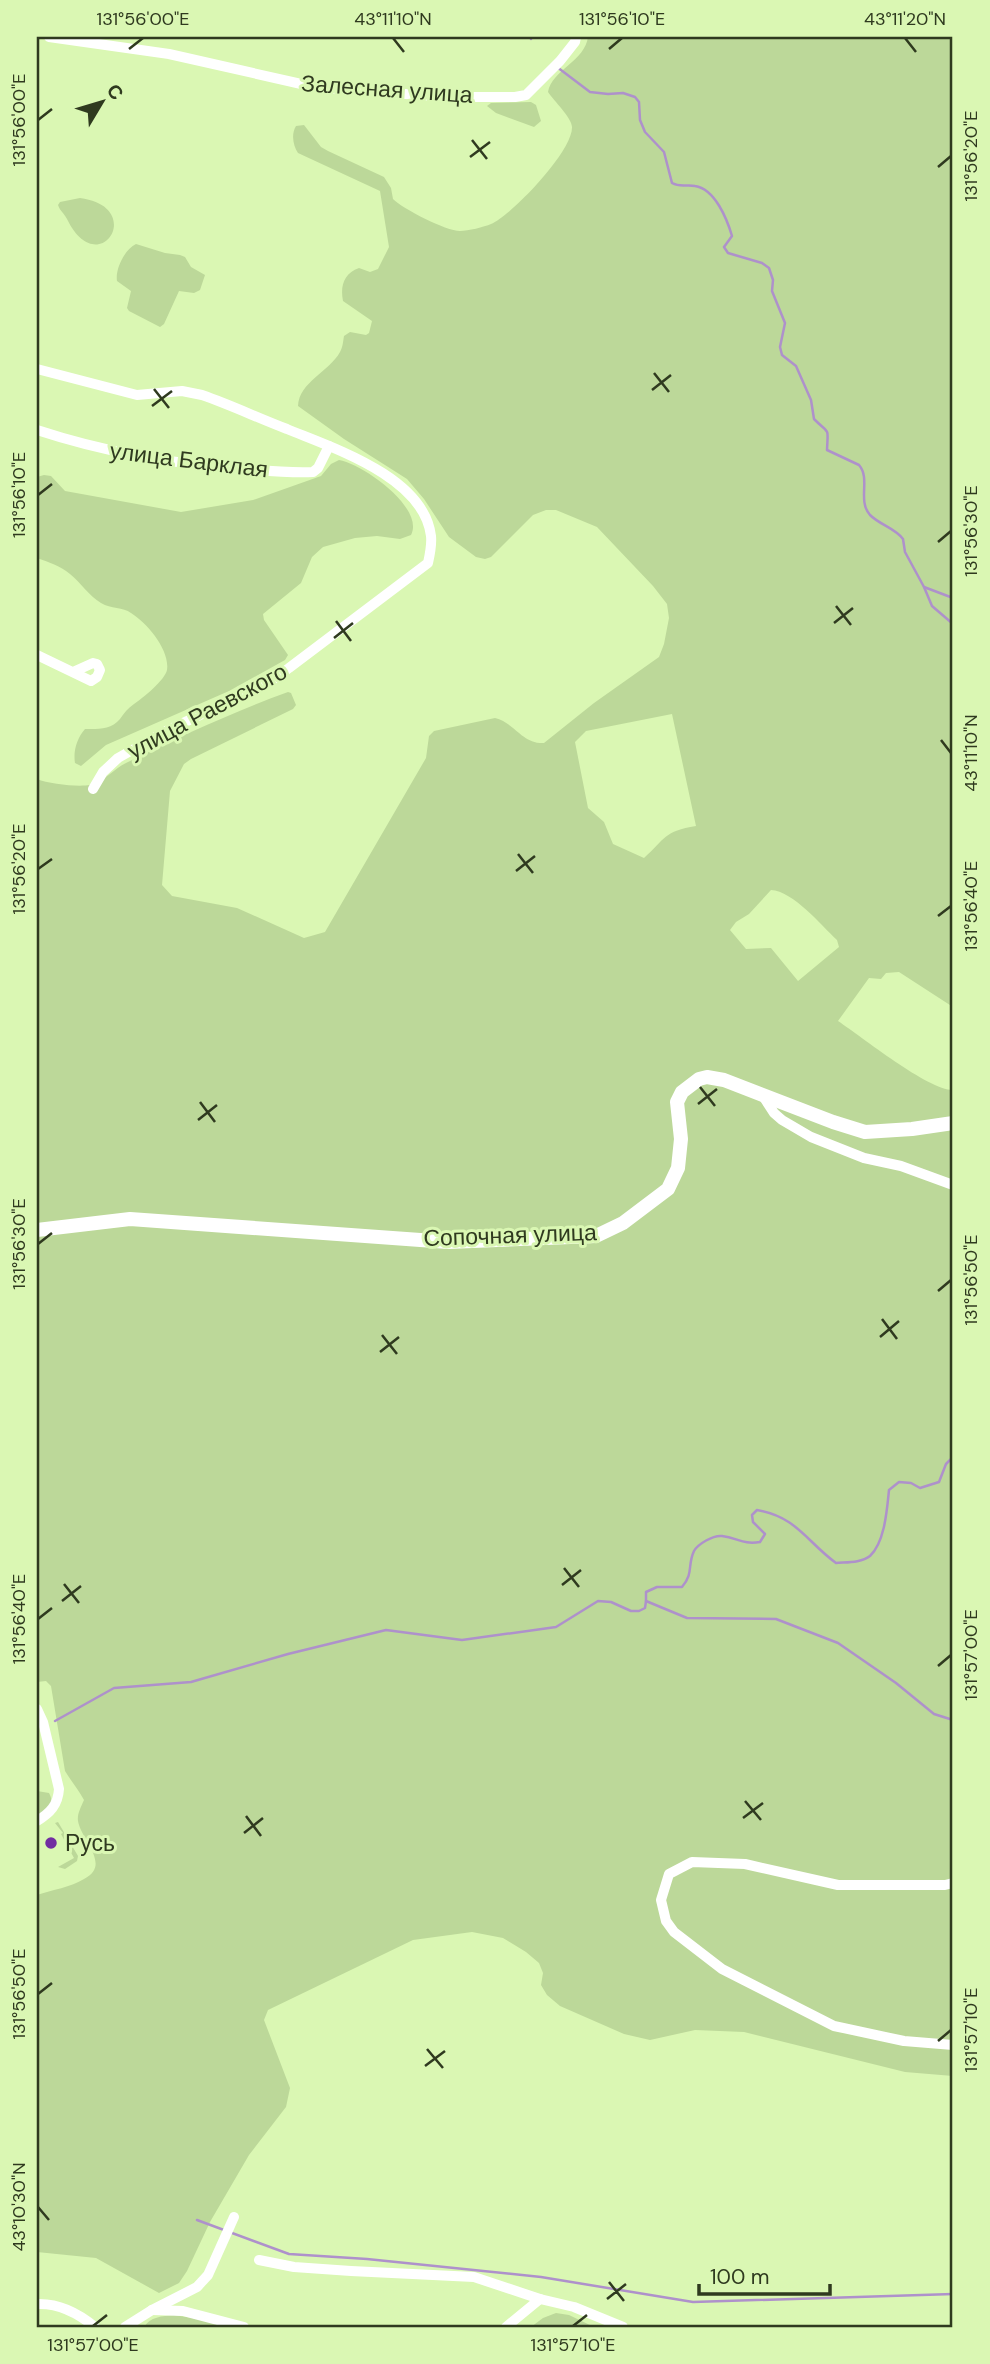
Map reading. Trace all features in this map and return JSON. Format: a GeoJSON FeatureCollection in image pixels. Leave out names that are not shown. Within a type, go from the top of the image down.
{"type":"FeatureCollection","features":[{"type":"Feature","properties":{"kind":"main road","name":"Сопочная улица"},"geometry":{"type":"LineString","coordinates":[[37,1230],[130,1219],[448,1242],[596,1236],[610,1231],[641,1211],[668,1189],[678,1168],[681,1139],[677,1102],[681,1092],[690,1084],[708,1077],[723,1080],[865,1132],[953,1123]]}},
{"type":"Feature","properties":{"kind":"street","name":"Залесная улица"},"geometry":{"type":"LineString","coordinates":[[49,37],[169,54],[240,68],[304,85],[449,97],[526,94],[560,61],[576,37]]}},
{"type":"Feature","properties":{"kind":"street","name":"улица Барклая"},"geometry":{"type":"LineString","coordinates":[[37,369],[137,395],[182,391],[202,396],[329,446],[373,467],[401,486],[418,505],[431,536],[428,563]]}},
{"type":"Feature","properties":{"kind":"street","name":"улица Барклая"},"geometry":{"type":"LineString","coordinates":[[37,430],[90,446],[149,458],[196,466],[271,471],[313,472],[318,468],[329,446]]}},
{"type":"Feature","properties":{"kind":"street","name":"улица Раевского"},"geometry":{"type":"LineString","coordinates":[[93,789],[103,772],[118,758],[166,731],[268,683],[428,563]]}},
{"type":"Feature","properties":{"kind":"street"},"geometry":{"type":"LineString","coordinates":[[37,655],[73,672]]}},
{"type":"Feature","properties":{"kind":"street"},"geometry":{"type":"LineString","coordinates":[[763,1096],[782,1120],[811,1137],[864,1158],[901,1166],[953,1185]]}},
{"type":"Feature","properties":{"kind":"street"},"geometry":{"type":"LineString","coordinates":[[37,1709],[43,1722],[59,1789],[58,1800],[51,1811],[37,1821]]}},
{"type":"Feature","properties":{"kind":"street"},"geometry":{"type":"LineString","coordinates":[[953,1883],[838,1885],[745,1864],[692,1862],[669,1874],[662,1900],[666,1921],[674,1932],[722,1969],[834,2026],[904,2041],[953,2045]]}},
{"type":"Feature","properties":{"kind":"street"},"geometry":{"type":"LineString","coordinates":[[125,2327],[197,2287],[208,2275],[234,2217]]}},
{"type":"Feature","properties":{"kind":"street"},"geometry":{"type":"LineString","coordinates":[[258,2260],[294,2267],[351,2272],[474,2277],[540,2299],[574,2307],[623,2327]]}},
{"type":"Feature","properties":{"kind":"street"},"geometry":{"type":"LineString","coordinates":[[506,2327],[540,2299]]}},
{"type":"Feature","properties":{"kind":"street"},"geometry":{"type":"LineString","coordinates":[[37,2304],[66,2308],[95,2327]]}},
{"type":"Feature","properties":{"kind":"street"},"geometry":{"type":"LineString","coordinates":[[152,2310],[183,2311],[244,2327]]}},
{"type":"Feature","properties":{"kind":"green space"},"geometry":{"type":"Polygon","coordinates":[[[588,37],[953,37],[953,1007],[899,972],[886,973],[881,979],[869,978],[838,1021],[912,1072],[942,1088],[953,1090],[953,2076],[905,2072],[744,2032],[695,2030],[650,2040],[624,2034],[560,2006],[547,1995],[541,1985],[543,1973],[539,1963],[503,1938],[472,1932],[413,1940],[268,2010],[264,2020],[290,2088],[286,2107],[249,2155],[179,2283],[159,2293],[96,2258],[37,2252],[37,1895],[79,1882],[92,1873],[95,1860],[78,1821],[84,1800],[65,1771],[51,1686],[46,1681],[37,1682],[37,779],[71,785],[95,784],[126,763],[186,734],[267,700],[291,693],[296,705],[293,709],[184,764],[170,791],[162,885],[172,896],[237,908],[304,938],[325,932],[426,758],[429,736],[434,731],[495,718],[508,724],[524,737],[544,743],[659,657],[669,618],[667,604],[597,527],[556,510],[546,510],[533,515],[491,557],[476,557],[449,537],[407,479],[298,406],[303,390],[340,352],[344,336],[350,332],[366,335],[369,333],[372,321],[343,301],[343,285],[354,270],[359,268],[370,272],[378,269],[389,247],[380,191],[298,153],[293,140],[296,126],[304,125],[321,147],[384,177],[391,188],[393,199],[415,214],[454,230],[480,228],[501,218],[526,196],[563,151],[570,138],[571,123],[548,92],[551,84],[586,45],[588,37]],[[672,714],[586,731],[575,742],[588,808],[604,822],[613,844],[644,858],[671,833],[696,826],[672,714]],[[771,890],[730,930],[746,949],[771,948],[798,981],[839,947],[837,940],[797,902],[771,890]]]}},
{"type":"Feature","properties":{"kind":"green space"},"geometry":{"type":"Polygon","coordinates":[[[531,102],[536,105],[541,121],[534,127],[496,113],[487,106],[491,103],[531,102]]]}},
{"type":"Feature","properties":{"kind":"green space"},"geometry":{"type":"Polygon","coordinates":[[[80,198],[100,204],[111,214],[114,225],[111,236],[103,243],[92,244],[79,237],[58,205],[60,202],[80,198]]]}},
{"type":"Feature","properties":{"kind":"green space"},"geometry":{"type":"Polygon","coordinates":[[[136,244],[185,257],[191,267],[205,275],[200,290],[194,293],[179,291],[164,324],[160,327],[129,311],[127,308],[131,291],[117,281],[122,260],[136,244]]]}},
{"type":"Feature","properties":{"kind":"green space"},"geometry":{"type":"Polygon","coordinates":[[[339,460],[350,463],[376,478],[401,500],[413,524],[411,535],[400,539],[377,536],[355,538],[323,547],[312,557],[301,583],[263,614],[264,620],[288,655],[285,660],[229,691],[106,745],[81,766],[75,763],[76,745],[85,729],[104,728],[116,723],[162,679],[167,670],[167,662],[156,638],[137,618],[128,611],[101,603],[66,571],[37,558],[37,477],[51,476],[65,491],[181,512],[253,500],[321,476],[331,464],[339,460]]]}},
{"type":"Feature","properties":{"kind":"green space"},"geometry":{"type":"Polygon","coordinates":[[[37,1791],[49,1793],[51,1801],[49,1807],[37,1819],[37,1791]]]}},
{"type":"Feature","properties":{"kind":"green space"},"geometry":{"type":"Polygon","coordinates":[[[58,1822],[78,1856],[77,1861],[65,1869],[58,1867],[74,1858],[61,1834],[63,1833],[55,1823],[58,1822]]]}},
{"type":"Feature","properties":{"kind":"green space"},"geometry":{"type":"Polygon","coordinates":[[[556,2313],[569,2315],[594,2327],[531,2327],[556,2313]]]}},
{"type":"Feature","properties":{"kind":"green space"},"geometry":{"type":"Polygon","coordinates":[[[174,2315],[227,2327],[144,2327],[153,2319],[174,2315]]]}},
{"type":"Feature","properties":{"kind":"waterway"},"geometry":{"type":"LineString","coordinates":[[557,67],[590,92],[623,93],[635,97],[639,102],[640,120],[645,132],[664,152],[672,183],[695,186],[709,193],[730,229],[732,236],[724,247],[728,253],[762,263],[769,268],[773,280],[772,291],[785,323],[780,347],[782,355],[796,366],[811,400],[814,419],[827,432],[827,450],[859,465],[864,477],[866,509],[870,515],[903,539],[905,552],[924,587],[953,598]]}},
{"type":"Feature","properties":{"kind":"waterway"},"geometry":{"type":"LineString","coordinates":[[924,587],[932,606],[953,624]]}},
{"type":"Feature","properties":{"kind":"waterway"},"geometry":{"type":"LineString","coordinates":[[646,1601],[646,1592],[657,1587],[682,1587],[688,1578],[694,1551],[706,1540],[722,1536],[745,1542],[760,1542],[765,1534],[753,1522],[752,1515],[757,1510],[771,1513],[792,1524],[836,1563],[862,1560],[870,1556],[879,1542],[889,1490],[899,1482],[911,1483],[920,1488],[939,1482],[946,1464],[953,1457]]}},
{"type":"Feature","properties":{"kind":"waterway"},"geometry":{"type":"LineString","coordinates":[[55,1721],[114,1688],[191,1682],[386,1630],[462,1640],[556,1627],[598,1601],[611,1602],[631,1611],[645,1608],[646,1601],[687,1618],[776,1619],[838,1643],[896,1683],[934,1714],[953,1720]]}},
{"type":"Feature","properties":{"kind":"waterway"},"geometry":{"type":"LineString","coordinates":[[197,2220],[289,2254],[367,2259],[541,2277],[693,2302],[953,2294]]}},
{"type":"Feature","properties":{"kind":"place","name":"Русь"},"geometry":{"type":"Point","coordinates":[51,1843]}}]}
